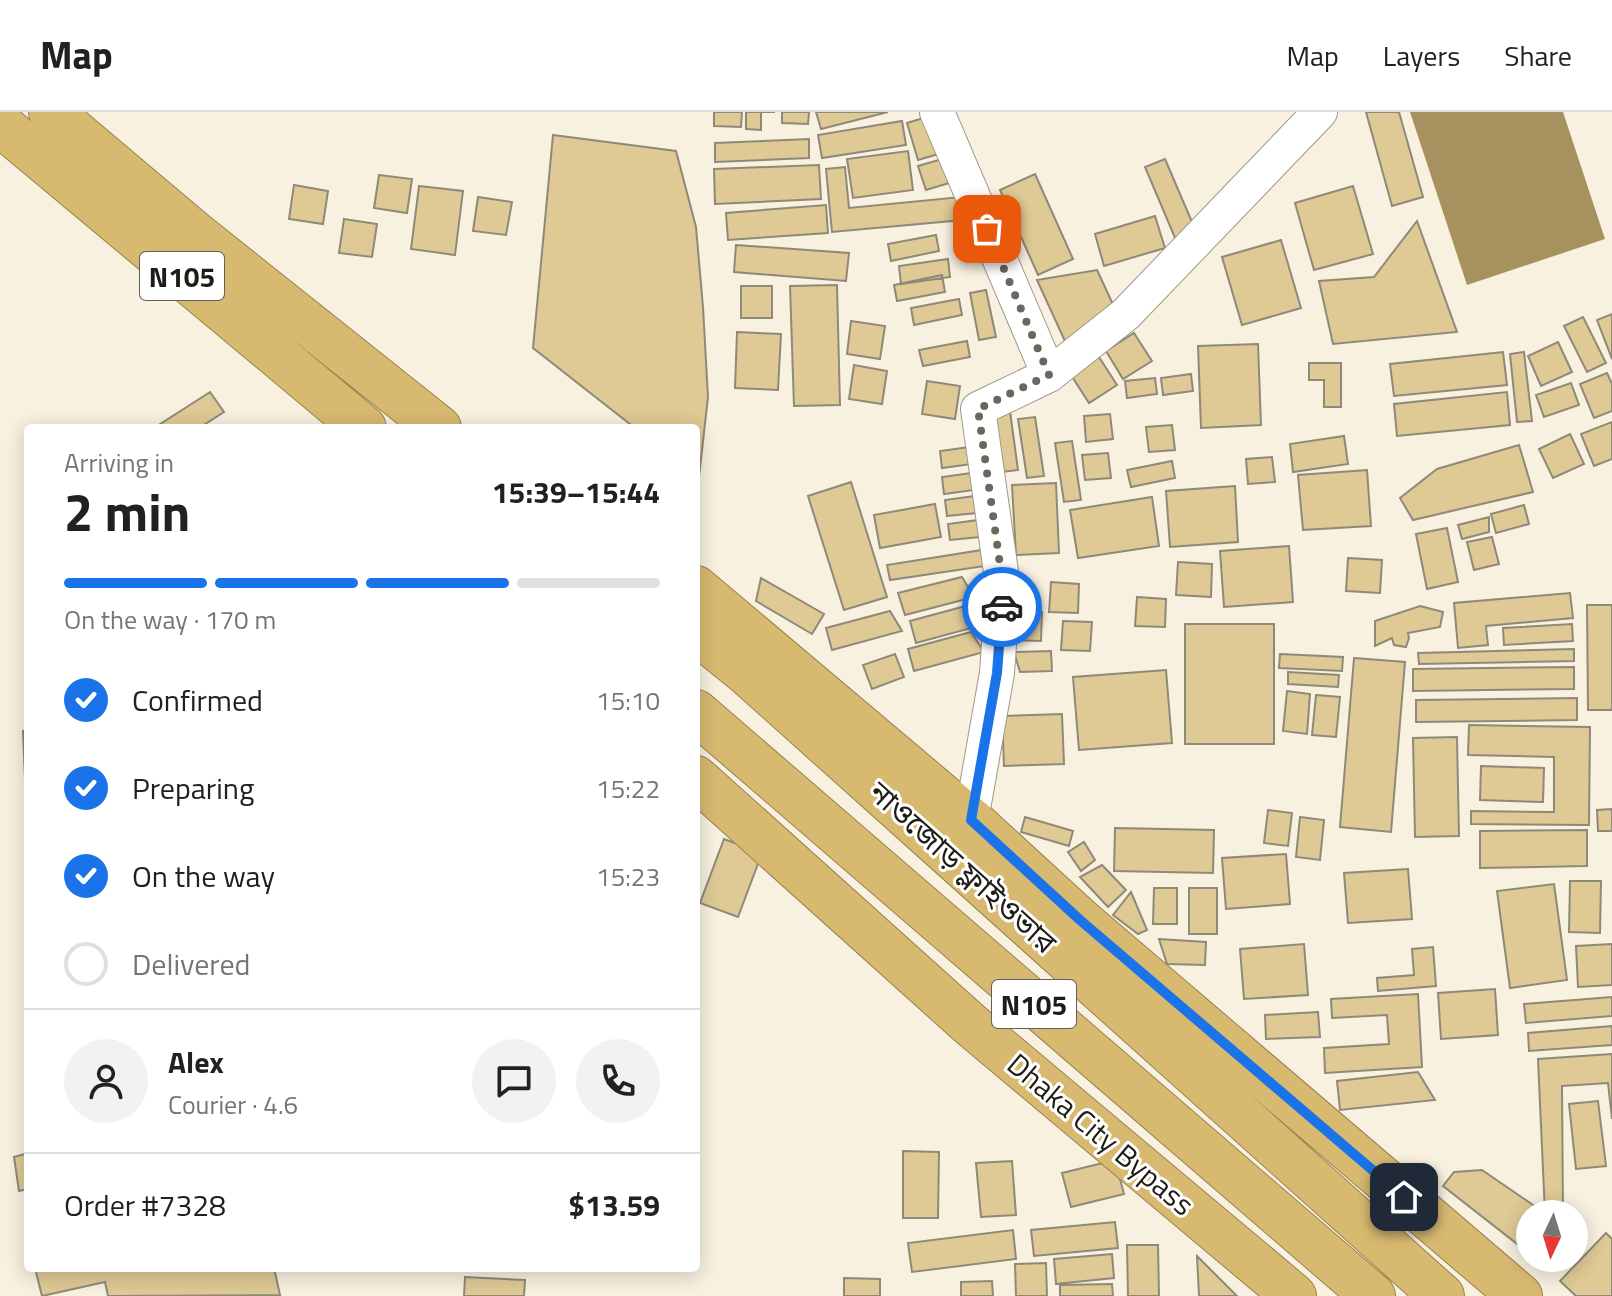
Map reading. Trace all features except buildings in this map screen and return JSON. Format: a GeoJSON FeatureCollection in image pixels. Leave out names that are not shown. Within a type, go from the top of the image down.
{"type":"FeatureCollection","features":[{"type":"Feature","properties":{"kind":"highway"},"geometry":{"type":"LineString","coordinates":[[51,112],[198,236],[434,424]]}},
{"type":"Feature","properties":{"kind":"highway","name":"N105"},"geometry":{"type":"LineString","coordinates":[[0,124],[359,424]]}},
{"type":"Feature","properties":{"kind":"highway"},"geometry":{"type":"LineString","coordinates":[[700,591],[971,820],[1080,920],[1520,1296]]}},
{"type":"Feature","properties":{"kind":"highway","name":"নাওজোড় ফ্লাইওভার"},"geometry":{"type":"LineString","coordinates":[[700,635],[761,686],[1442,1296]]}},
{"type":"Feature","properties":{"kind":"highway","name":"নাওজোড় ফ্লাইওভার"},"geometry":{"type":"LineString","coordinates":[[700,715],[1373,1296]]}},
{"type":"Feature","properties":{"kind":"highway","name":"Dhaka City Bypass"},"geometry":{"type":"LineString","coordinates":[[700,782],[971,1025],[1294,1296]]}},
{"type":"Feature","properties":{"kind":"street"},"geometry":{"type":"LineString","coordinates":[[937,112],[1049,375]]}},
{"type":"Feature","properties":{"kind":"street"},"geometry":{"type":"LineString","coordinates":[[971,820],[997,673],[1003,586],[978,409],[1049,375],[1126,314],[1320,112]]}},
{"type":"Feature","properties":{"kind":"shaded area"},"geometry":{"type":"Polygon","coordinates":[[[1410,112],[1563,112],[1605,239],[1467,285],[1410,112]]]}},
{"type":"Feature","properties":{"kind":"way so far"},"geometry":{"type":"LineString","coordinates":[[987,229],[1049,375],[978,409],[1003,586],[1002,607]]}},
{"type":"Feature","properties":{"kind":"route"},"geometry":{"type":"LineString","coordinates":[[1002,607],[997,673],[971,820],[1080,920],[1404,1197]]}}]}
